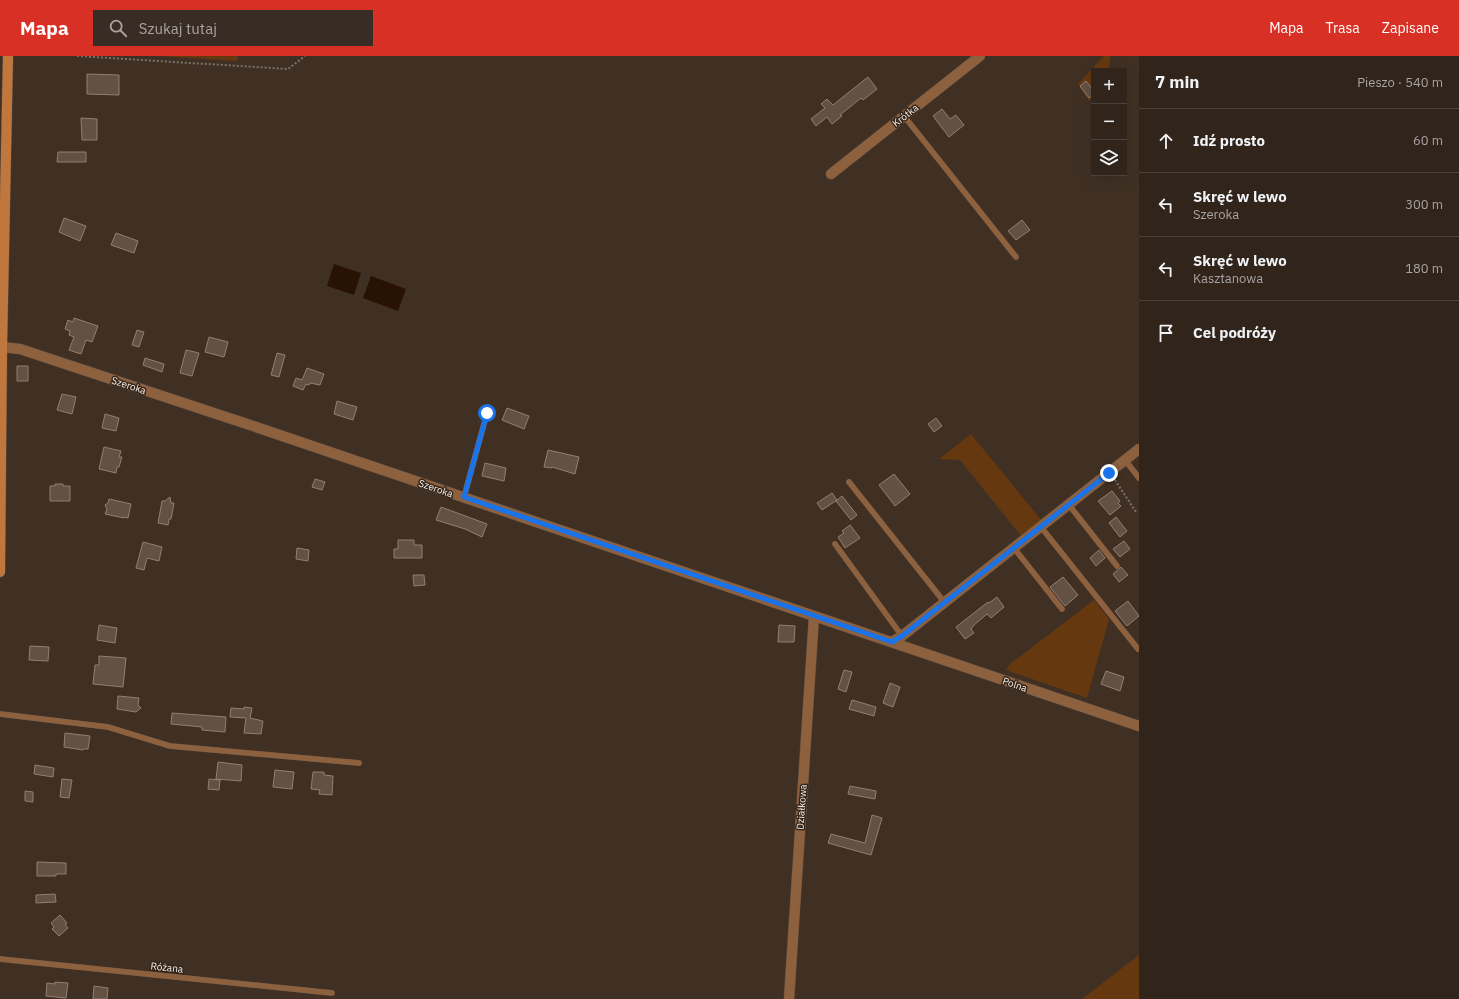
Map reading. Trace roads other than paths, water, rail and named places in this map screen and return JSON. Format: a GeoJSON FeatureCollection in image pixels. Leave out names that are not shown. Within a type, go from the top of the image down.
{"type":"FeatureCollection","features":[{"type":"Feature","properties":{"kind":"street"},"geometry":{"type":"LineString","coordinates":[[0,572],[2,347],[8,56]]}},
{"type":"Feature","properties":{"kind":"street","name":"Krótka"},"geometry":{"type":"LineString","coordinates":[[831,174],[980,56]]}},
{"type":"Feature","properties":{"kind":"street","name":"Szeroka"},"geometry":{"type":"LineString","coordinates":[[2,347],[20,349],[892,642]]}},
{"type":"Feature","properties":{"kind":"street"},"geometry":{"type":"LineString","coordinates":[[892,642],[902,636],[1139,449]]}},
{"type":"Feature","properties":{"kind":"street","name":"Działkowa"},"geometry":{"type":"LineString","coordinates":[[789,999],[814,616]]}},
{"type":"Feature","properties":{"kind":"street","name":"Polna"},"geometry":{"type":"LineString","coordinates":[[892,642],[1139,726]]}},
{"type":"Feature","properties":{"kind":"lane"},"geometry":{"type":"LineString","coordinates":[[904,116],[1016,257]]}},
{"type":"Feature","properties":{"kind":"lane"},"geometry":{"type":"LineString","coordinates":[[464,497],[487,413]]}},
{"type":"Feature","properties":{"kind":"lane"},"geometry":{"type":"LineString","coordinates":[[1125,460],[1139,478]]}},
{"type":"Feature","properties":{"kind":"lane"},"geometry":{"type":"LineString","coordinates":[[849,482],[944,603]]}},
{"type":"Feature","properties":{"kind":"lane"},"geometry":{"type":"LineString","coordinates":[[1069,505],[1117,566]]}},
{"type":"Feature","properties":{"kind":"lane"},"geometry":{"type":"LineString","coordinates":[[1041,526],[1138,649]]}},
{"type":"Feature","properties":{"kind":"lane"},"geometry":{"type":"LineString","coordinates":[[835,544],[902,636]]}},
{"type":"Feature","properties":{"kind":"lane"},"geometry":{"type":"LineString","coordinates":[[1014,548],[1062,609]]}},
{"type":"Feature","properties":{"kind":"lane"},"geometry":{"type":"LineString","coordinates":[[0,714],[108,727],[170,746],[358,763]]}},
{"type":"Feature","properties":{"kind":"lane","name":"Różana"},"geometry":{"type":"LineString","coordinates":[[0,959],[332,993]]}}]}
